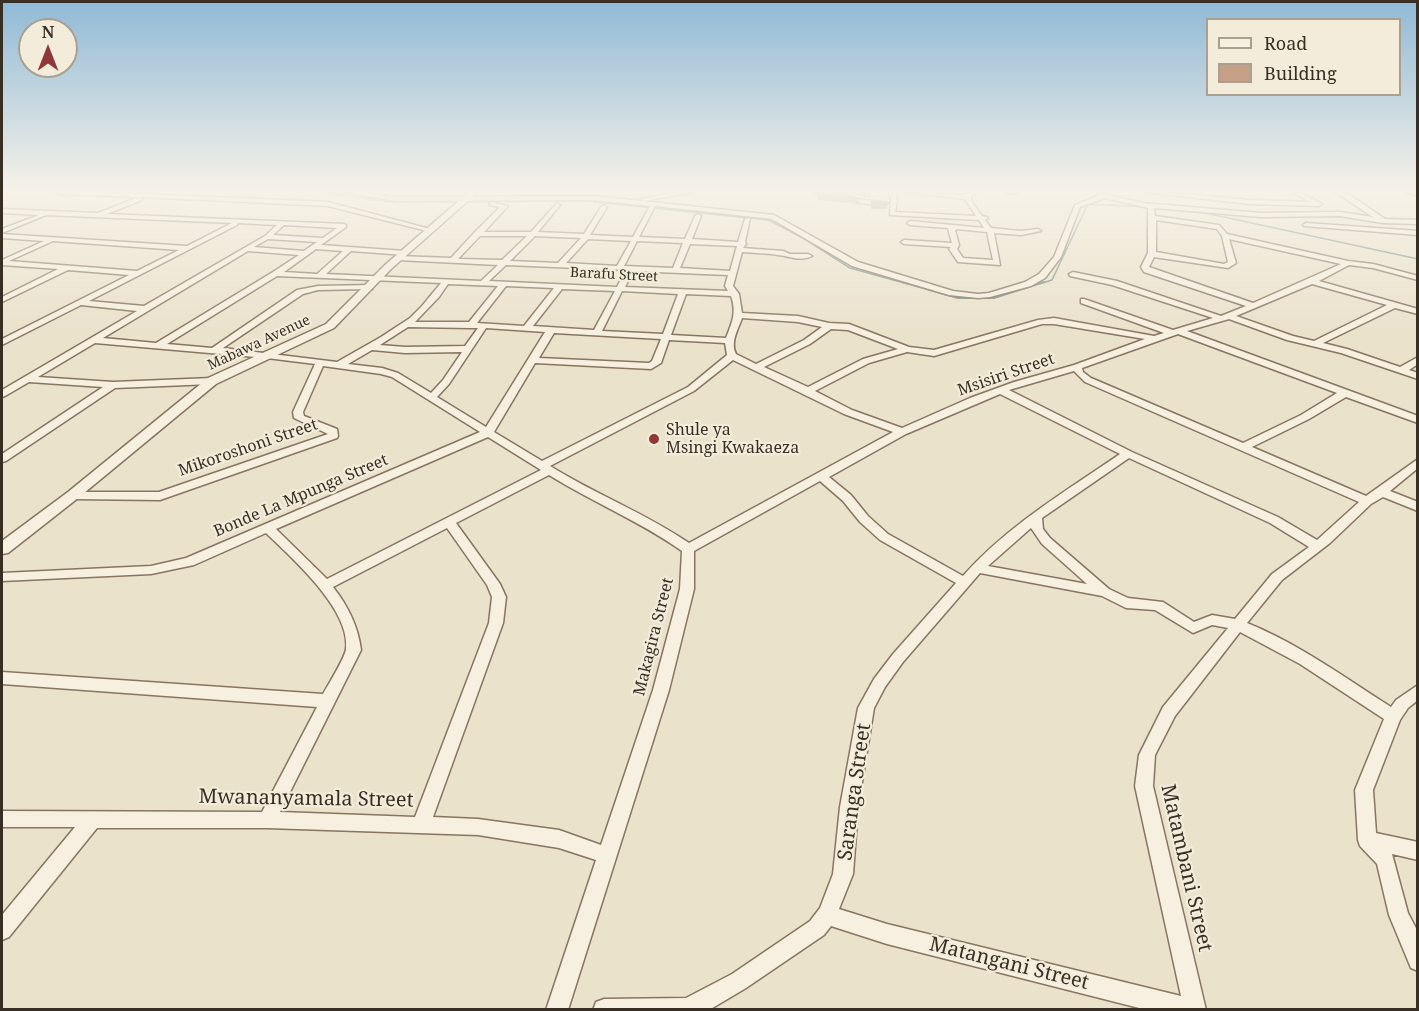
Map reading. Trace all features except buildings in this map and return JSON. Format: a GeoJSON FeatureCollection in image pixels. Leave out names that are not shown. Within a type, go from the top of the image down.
{"type":"FeatureCollection","features":[{"type":"Feature","properties":{"kind":"street"},"geometry":{"type":"LineString","coordinates":[[42,239],[189,248]]}},
{"type":"Feature","properties":{"kind":"street"},"geometry":{"type":"LineString","coordinates":[[3,340],[206,239]]}},
{"type":"Feature","properties":{"kind":"street"},"geometry":{"type":"LineString","coordinates":[[2,394],[263,239]]}},
{"type":"Feature","properties":{"kind":"street"},"geometry":{"type":"LineString","coordinates":[[308,239],[324,240]]}},
{"type":"Feature","properties":{"kind":"street","name":"Mabawa Avenue"},"geometry":{"type":"LineString","coordinates":[[2,549],[73,495],[212,381],[330,326],[372,283],[420,239]]}},
{"type":"Feature","properties":{"kind":"street"},"geometry":{"type":"LineString","coordinates":[[454,259],[471,239]]}},
{"type":"Feature","properties":{"kind":"street"},"geometry":{"type":"LineString","coordinates":[[483,283],[527,239]]}},
{"type":"Feature","properties":{"kind":"street"},"geometry":{"type":"LineString","coordinates":[[560,265],[584,239]]}},
{"type":"Feature","properties":{"kind":"street"},"geometry":{"type":"LineString","coordinates":[[615,239],[688,240],[783,253],[789,256],[808,256]]}},
{"type":"Feature","properties":{"kind":"street"},"geometry":{"type":"LineString","coordinates":[[743,239],[729,286],[735,294],[740,315],[729,341],[728,351],[732,356],[848,412],[902,432]]}},
{"type":"Feature","properties":{"kind":"street"},"geometry":{"type":"LineString","coordinates":[[812,239],[855,264],[952,293],[978,296],[1015,288],[1042,276],[1057,257],[1064,239]]}},
{"type":"Feature","properties":{"kind":"street"},"geometry":{"type":"LineString","coordinates":[[954,239],[956,245],[953,249],[961,260],[995,264],[998,262],[992,239]]}},
{"type":"Feature","properties":{"kind":"street"},"geometry":{"type":"LineString","coordinates":[[1151,239],[1152,254],[1145,267],[1152,274],[1251,304]]}},
{"type":"Feature","properties":{"kind":"street"},"geometry":{"type":"LineString","coordinates":[[1152,254],[1230,266],[1232,263],[1226,239]]}},
{"type":"Feature","properties":{"kind":"street"},"geometry":{"type":"LineString","coordinates":[[1239,239],[1348,263],[1373,266],[1418,278]]}},
{"type":"Feature","properties":{"kind":"street"},"geometry":{"type":"LineString","coordinates":[[2,263],[52,240]]}},
{"type":"Feature","properties":{"kind":"street"},"geometry":{"type":"LineString","coordinates":[[157,346],[276,274],[324,240]]}},
{"type":"Feature","properties":{"kind":"street"},"geometry":{"type":"LineString","coordinates":[[620,267],[636,240]]}},
{"type":"Feature","properties":{"kind":"street"},"geometry":{"type":"LineString","coordinates":[[676,269],[688,240]]}},
{"type":"Feature","properties":{"kind":"street"},"geometry":{"type":"LineString","coordinates":[[904,242],[956,245]]}},
{"type":"Feature","properties":{"kind":"street"},"geometry":{"type":"LineString","coordinates":[[315,247],[501,263],[732,273]]}},
{"type":"Feature","properties":{"kind":"street"},"geometry":{"type":"LineString","coordinates":[[245,249],[305,253]]}},
{"type":"Feature","properties":{"kind":"street"},"geometry":{"type":"LineString","coordinates":[[320,275],[348,250]]}},
{"type":"Feature","properties":{"kind":"street"},"geometry":{"type":"LineString","coordinates":[[2,263],[141,273]]}},
{"type":"Feature","properties":{"kind":"street","name":"Msisiri Street"},"geometry":{"type":"LineString","coordinates":[[688,549],[902,432],[1001,390],[1224,317],[1251,304],[1312,281],[1348,263]]}},
{"type":"Feature","properties":{"kind":"street"},"geometry":{"type":"LineString","coordinates":[[597,332],[631,268]]}},
{"type":"Feature","properties":{"kind":"street"},"geometry":{"type":"LineString","coordinates":[[2,299],[65,269]]}},
{"type":"Feature","properties":{"kind":"street","name":"Barafu Street"},"geometry":{"type":"LineString","coordinates":[[276,274],[320,275],[372,283],[447,281],[735,294]]}},
{"type":"Feature","properties":{"kind":"street"},"geometry":{"type":"LineString","coordinates":[[1073,274],[1114,283],[1418,376]]}},
{"type":"Feature","properties":{"kind":"street"},"geometry":{"type":"LineString","coordinates":[[339,365],[406,324],[429,305],[447,281]]}},
{"type":"Feature","properties":{"kind":"street"},"geometry":{"type":"LineString","coordinates":[[1312,281],[1418,312]]}},
{"type":"Feature","properties":{"kind":"street"},"geometry":{"type":"LineString","coordinates":[[212,351],[300,292],[372,283]]}},
{"type":"Feature","properties":{"kind":"street"},"geometry":{"type":"LineString","coordinates":[[471,325],[504,284]]}},
{"type":"Feature","properties":{"kind":"street"},"geometry":{"type":"LineString","coordinates":[[527,328],[561,285]]}},
{"type":"Feature","properties":{"kind":"street"},"geometry":{"type":"LineString","coordinates":[[532,360],[651,366],[656,363],[682,292]]}},
{"type":"Feature","properties":{"kind":"street"},"geometry":{"type":"LineString","coordinates":[[1084,301],[1418,420]]}},
{"type":"Feature","properties":{"kind":"street"},"geometry":{"type":"LineString","coordinates":[[81,303],[145,309]]}},
{"type":"Feature","properties":{"kind":"street"},"geometry":{"type":"LineString","coordinates":[[1315,345],[1392,306]]}},
{"type":"Feature","properties":{"kind":"street"},"geometry":{"type":"LineString","coordinates":[[740,315],[798,319],[829,326],[849,327],[907,349],[934,353],[1031,325],[1054,321],[1156,338]]}},
{"type":"Feature","properties":{"kind":"street"},"geometry":{"type":"LineString","coordinates":[[406,324],[667,335],[729,341]]}},
{"type":"Feature","properties":{"kind":"street"},"geometry":{"type":"LineString","coordinates":[[432,398],[446,382],[484,326]]}},
{"type":"Feature","properties":{"kind":"street"},"geometry":{"type":"LineString","coordinates":[[754,368],[807,342],[829,326]]}},
{"type":"Feature","properties":{"kind":"street"},"geometry":{"type":"LineString","coordinates":[[488,433],[550,330]]}},
{"type":"Feature","properties":{"kind":"street"},"geometry":{"type":"LineString","coordinates":[[95,339],[267,356],[395,375],[579,489],[665,533],[688,549]]}},
{"type":"Feature","properties":{"kind":"street"},"geometry":{"type":"LineString","coordinates":[[369,347],[405,350],[467,349]]}},
{"type":"Feature","properties":{"kind":"street"},"geometry":{"type":"LineString","coordinates":[[808,391],[866,362],[907,349]]}},
{"type":"Feature","properties":{"kind":"street"},"geometry":{"type":"LineString","coordinates":[[326,585],[448,522],[653,407],[691,389],[732,356]]}},
{"type":"Feature","properties":{"kind":"street"},"geometry":{"type":"LineString","coordinates":[[1402,370],[1418,360]]}},
{"type":"Feature","properties":{"kind":"street","name":"Mikoroshoni Street"},"geometry":{"type":"LineString","coordinates":[[73,495],[160,496],[333,436],[333,431],[299,418],[298,412],[320,363]]}},
{"type":"Feature","properties":{"kind":"street"},"geometry":{"type":"LineString","coordinates":[[1077,367],[1079,373],[1088,380],[1367,501]]}},
{"type":"Feature","properties":{"kind":"street"},"geometry":{"type":"LineString","coordinates":[[28,378],[113,385],[212,381]]}},
{"type":"Feature","properties":{"kind":"street"},"geometry":{"type":"LineString","coordinates":[[2,459],[113,385]]}},
{"type":"Feature","properties":{"kind":"street"},"geometry":{"type":"LineString","coordinates":[[1001,390],[1128,454],[1322,543]]}},
{"type":"Feature","properties":{"kind":"street"},"geometry":{"type":"LineString","coordinates":[[1243,447],[1305,417],[1345,393]]}},
{"type":"Feature","properties":{"kind":"street","name":"Bonde La Mpunga Street"},"geometry":{"type":"LineString","coordinates":[[2,576],[151,570],[189,562],[488,433]]}},
{"type":"Feature","properties":{"kind":"street","name":"Saranga Street"},"geometry":{"type":"LineString","coordinates":[[604,1010],[688,1009],[739,981],[817,928],[827,915],[843,874],[849,807],[866,708],[879,683],[977,568],[1036,517],[1128,454]]}},
{"type":"Feature","properties":{"kind":"street","name":"Matambani Street"},"geometry":{"type":"LineString","coordinates":[[1194,1010],[1144,786],[1147,755],[1169,712],[1277,577],[1322,543],[1367,501],[1382,492],[1418,462]]}},
{"type":"Feature","properties":{"kind":"street"},"geometry":{"type":"LineString","coordinates":[[821,476],[848,498],[864,519],[884,537],[964,582]]}},
{"type":"Feature","properties":{"kind":"street"},"geometry":{"type":"LineString","coordinates":[[1382,492],[1418,507]]}},
{"type":"Feature","properties":{"kind":"street"},"geometry":{"type":"LineString","coordinates":[[1036,517],[1037,529],[1046,541],[1105,592],[1126,603],[1158,605],[1193,628],[1212,619],[1238,626],[1274,642],[1393,717]]}},
{"type":"Feature","properties":{"kind":"street"},"geometry":{"type":"LineString","coordinates":[[420,825],[496,623],[499,597],[480,562],[448,522]]}},
{"type":"Feature","properties":{"kind":"street"},"geometry":{"type":"LineString","coordinates":[[267,820],[327,701],[349,663],[354,642],[346,621],[326,585],[268,529]]}},
{"type":"Feature","properties":{"kind":"street","name":"Makagira Street"},"geometry":{"type":"LineString","coordinates":[[557,1010],[661,690],[687,589],[688,549]]}},
{"type":"Feature","properties":{"kind":"street"},"geometry":{"type":"LineString","coordinates":[[977,568],[1105,592]]}},
{"type":"Feature","properties":{"kind":"street"},"geometry":{"type":"LineString","coordinates":[[2,678],[327,701]]}},
{"type":"Feature","properties":{"kind":"street"},"geometry":{"type":"LineString","coordinates":[[1418,691],[1402,704],[1393,717],[1364,790],[1367,840],[1385,860],[1399,915],[1418,961]]}},
{"type":"Feature","properties":{"kind":"street","name":"Mwananyamala Street"},"geometry":{"type":"LineString","coordinates":[[2,819],[267,820],[478,827],[560,839],[606,855]]}},
{"type":"Feature","properties":{"kind":"street"},"geometry":{"type":"LineString","coordinates":[[2,930],[93,819]]}},
{"type":"Feature","properties":{"kind":"street"},"geometry":{"type":"LineString","coordinates":[[1367,840],[1418,851]]}},
{"type":"Feature","properties":{"kind":"street","name":"Matangani Street"},"geometry":{"type":"LineString","coordinates":[[827,915],[887,934],[1194,1010]]}},
{"type":"Feature","properties":{"kind":"waterway"},"geometry":{"type":"LineString","coordinates":[[805,239],[850,268],[908,284]]}},
{"type":"Feature","properties":{"kind":"waterway"},"geometry":{"type":"LineString","coordinates":[[1039,284],[1052,280],[1071,239]]}},
{"type":"Feature","properties":{"kind":"waterway"},"geometry":{"type":"LineString","coordinates":[[1326,239],[1418,259]]}},
{"type":"Feature","properties":{"kind":"waterway"},"geometry":{"type":"LineString","coordinates":[[902,282],[958,298],[994,298],[1044,282]]}},
{"type":"Feature","properties":{"kind":"place","name":"Shule ya Msingi Kwakaeza"},"geometry":{"type":"Point","coordinates":[654,439]}}]}
